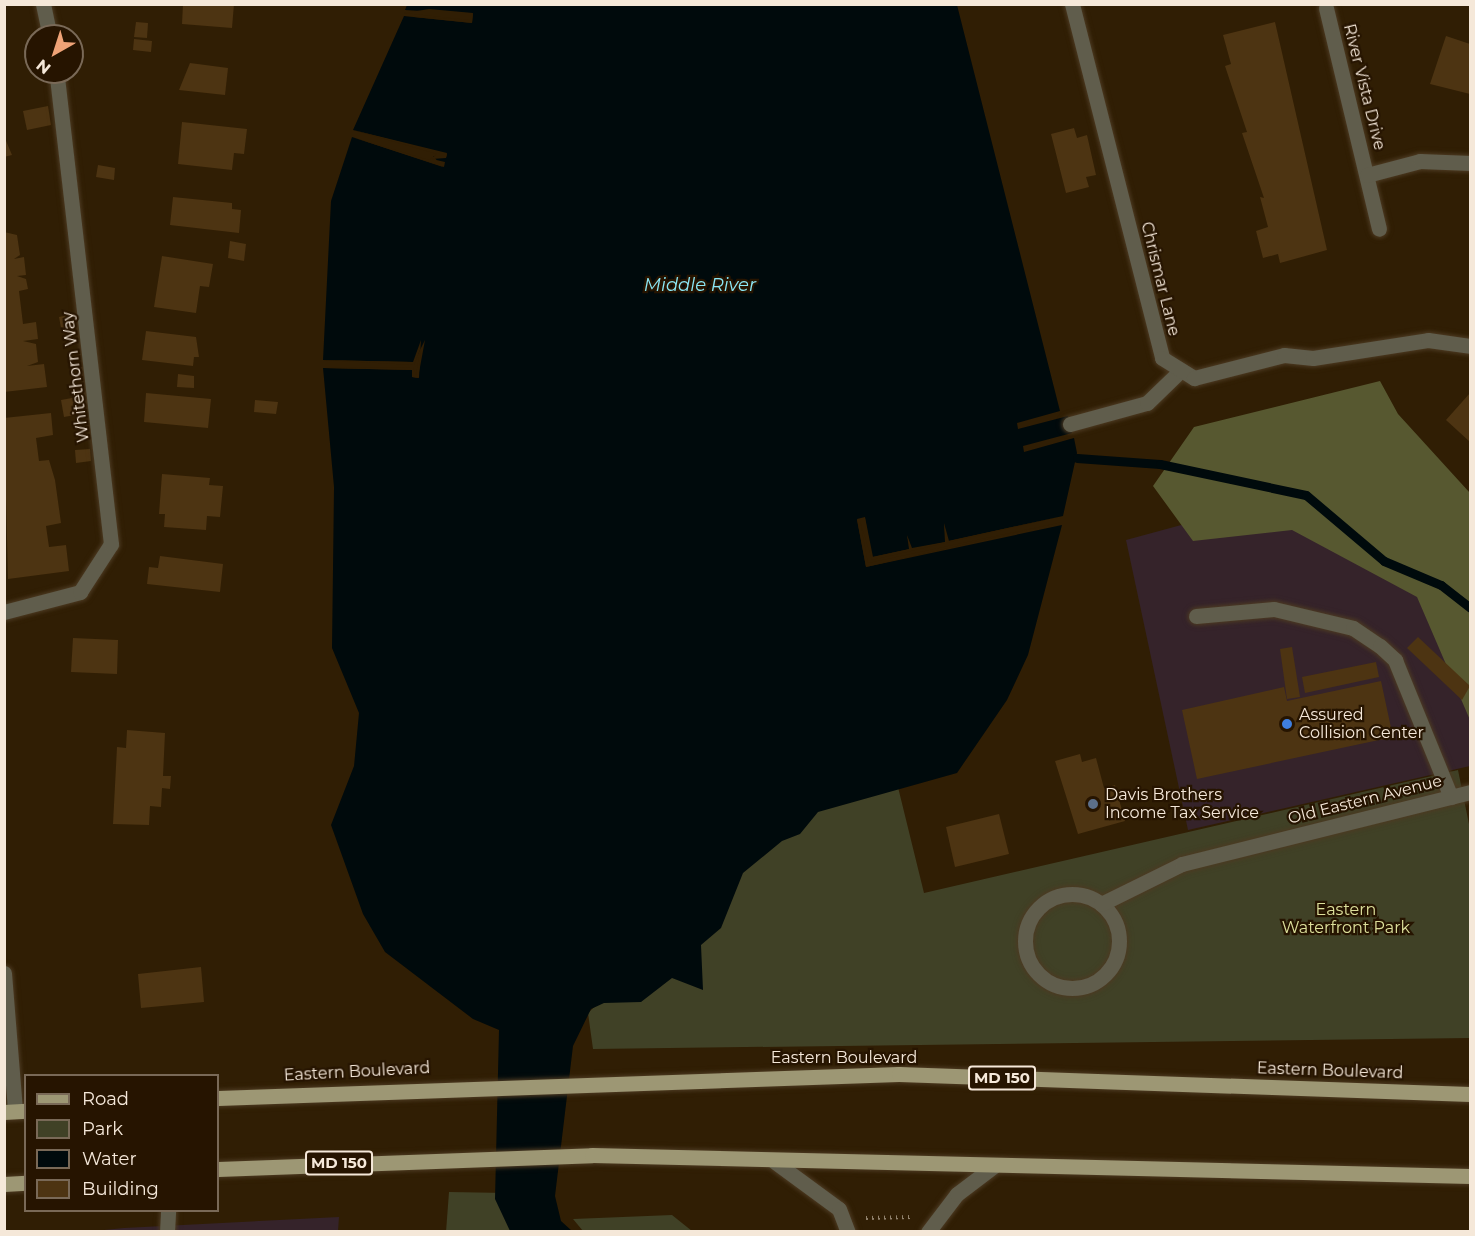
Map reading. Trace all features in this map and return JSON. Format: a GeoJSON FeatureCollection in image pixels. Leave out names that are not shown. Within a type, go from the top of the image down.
{"type":"FeatureCollection","features":[{"type":"Feature","properties":{"kind":"main road","name":"Eastern Boulevard"},"geometry":{"type":"LineString","coordinates":[[219,1098],[458,1085],[899,1074],[1470,1094]]}},
{"type":"Feature","properties":{"kind":"main road","name":"MD 150"},"geometry":{"type":"LineString","coordinates":[[219,1169],[462,1157],[592,1155],[775,1162],[1470,1176]]}},
{"type":"Feature","properties":{"kind":"main road"},"geometry":{"type":"LineString","coordinates":[[4,1184],[24,1183]]}},
{"type":"Feature","properties":{"kind":"street"},"geometry":{"type":"LineString","coordinates":[[44,4],[48,24]]}},
{"type":"Feature","properties":{"kind":"street","name":"Chrismar Lane"},"geometry":{"type":"LineString","coordinates":[[1072,4],[1162,358],[1181,370]]}},
{"type":"Feature","properties":{"kind":"street","name":"River Vista Drive"},"geometry":{"type":"LineString","coordinates":[[1326,8],[1379,229]]}},
{"type":"Feature","properties":{"kind":"street","name":"Whitethorn Way"},"geometry":{"type":"LineString","coordinates":[[4,612],[80,592],[111,544],[57,84]]}},
{"type":"Feature","properties":{"kind":"street","name":"River Vista Drive"},"geometry":{"type":"LineString","coordinates":[[1367,175],[1419,161],[1470,163]]}},
{"type":"Feature","properties":{"kind":"street"},"geometry":{"type":"LineString","coordinates":[[1070,424],[1147,403],[1181,370],[1194,378],[1284,355],[1313,358],[1407,341],[1470,346]]}},
{"type":"Feature","properties":{"kind":"street"},"geometry":{"type":"LineString","coordinates":[[1196,616],[1274,609],[1353,628],[1380,646],[1395,660],[1451,797]]}},
{"type":"Feature","properties":{"kind":"street","name":"Old Eastern Avenue"},"geometry":{"type":"LineString","coordinates":[[1101,904],[1182,864],[1470,792]]}},
{"type":"Feature","properties":{"kind":"street"},"geometry":{"type":"LineString","coordinates":[[1065,894],[1101,904],[1114,921],[1119,942],[1110,969],[1099,979],[1071,988],[1044,978],[1027,954],[1025,939],[1034,913],[1065,894]]}},
{"type":"Feature","properties":{"kind":"street"},"geometry":{"type":"LineString","coordinates":[[4,973],[15,1112]]}},
{"type":"Feature","properties":{"kind":"street"},"geometry":{"type":"LineString","coordinates":[[775,1162],[839,1209],[848,1232]]}},
{"type":"Feature","properties":{"kind":"street"},"geometry":{"type":"LineString","coordinates":[[928,1232],[957,1194],[995,1165]]}},
{"type":"Feature","properties":{"kind":"street"},"geometry":{"type":"LineString","coordinates":[[167,1232],[168,1212]]}},
{"type":"Feature","properties":{"kind":"path"},"geometry":{"type":"LineString","coordinates":[[862,1218],[917,1217]]}},
{"type":"Feature","properties":{"kind":"shaded area"},"geometry":{"type":"Polygon","coordinates":[[[1291,516],[1431,596],[1470,701],[1470,766],[1188,830],[1126,540],[1196,521],[1291,516]]]}},
{"type":"Feature","properties":{"kind":"shaded area"},"geometry":{"type":"Polygon","coordinates":[[[339,1217],[338,1231],[84,1232],[124,1228],[339,1217]]]}},
{"type":"Feature","properties":{"kind":"green space"},"geometry":{"type":"Polygon","coordinates":[[[1380,381],[1398,414],[1470,493],[1470,720],[1417,597],[1292,530],[1193,541],[1153,486],[1194,427],[1380,381]]]}},
{"type":"Feature","properties":{"kind":"green space","name":"Eastern Waterfront Park"},"geometry":{"type":"Polygon","coordinates":[[[1458,770],[1470,829],[1470,1038],[593,1049],[588,1013],[781,830],[873,781],[896,779],[924,893],[1458,770]]]}},
{"type":"Feature","properties":{"kind":"green space"},"geometry":{"type":"Polygon","coordinates":[[[449,1192],[507,1193],[525,1232],[446,1232],[449,1192]]]}},
{"type":"Feature","properties":{"kind":"green space"},"geometry":{"type":"Polygon","coordinates":[[[672,1215],[692,1231],[583,1231],[573,1219],[672,1215]]]}},
{"type":"Feature","properties":{"kind":"water","name":"Middle River"},"geometry":{"type":"Polygon","coordinates":[[[407,5],[957,5],[1060,411],[1017,423],[1018,429],[1068,416],[1072,433],[1023,446],[1024,452],[1074,438],[1077,453],[1063,516],[948,541],[944,524],[946,542],[911,549],[907,535],[910,549],[872,557],[865,518],[857,520],[866,567],[1062,525],[1028,655],[1007,700],[957,773],[818,812],[800,834],[782,841],[743,873],[721,928],[701,945],[703,990],[672,978],[641,1002],[604,1003],[591,1009],[573,1046],[555,1196],[561,1221],[572,1231],[510,1231],[495,1199],[499,1030],[473,1019],[385,952],[363,914],[331,825],[354,766],[359,713],[332,648],[334,487],[323,368],[413,370],[412,377],[418,378],[425,340],[414,362],[323,360],[331,201],[352,137],[443,167],[433,156],[446,158],[447,154],[353,130],[404,16],[472,23],[473,14],[405,10],[407,5]]]}},
{"type":"Feature","properties":{"kind":"pier"},"geometry":{"type":"Polygon","coordinates":[[[429,9],[473,13],[472,23],[404,16],[470,20],[404,13],[429,9]]]}},
{"type":"Feature","properties":{"kind":"pier"},"geometry":{"type":"Polygon","coordinates":[[[353,130],[447,153],[446,158],[432,159],[445,162],[444,167],[352,137],[429,160],[437,154],[353,130]]]}},
{"type":"Feature","properties":{"kind":"pier"},"geometry":{"type":"Polygon","coordinates":[[[421,340],[419,378],[412,377],[412,370],[323,368],[413,367],[416,375],[420,350],[414,365],[323,360],[413,362],[421,340]]]}},
{"type":"Feature","properties":{"kind":"pier"},"geometry":{"type":"Polygon","coordinates":[[[1063,516],[872,560],[860,521],[868,563],[1062,522],[866,567],[857,519],[865,517],[873,557],[909,549],[907,535],[912,548],[945,542],[944,523],[949,541],[1063,516]]]}},
{"type":"Feature","properties":{"kind":"building"},"geometry":{"type":"Polygon","coordinates":[[[183,4],[234,4],[232,28],[182,24],[183,4]]]}},
{"type":"Feature","properties":{"kind":"building"},"geometry":{"type":"Polygon","coordinates":[[[136,22],[148,23],[147,38],[134,37],[136,22]]]}},
{"type":"Feature","properties":{"kind":"building"},"geometry":{"type":"Polygon","coordinates":[[[1275,22],[1327,250],[1280,263],[1278,254],[1263,258],[1256,231],[1268,227],[1260,197],[1264,198],[1242,133],[1247,132],[1225,66],[1231,64],[1223,35],[1275,22]]]}},
{"type":"Feature","properties":{"kind":"building"},"geometry":{"type":"Polygon","coordinates":[[[1446,36],[1470,44],[1470,94],[1430,84],[1446,36]]]}},
{"type":"Feature","properties":{"kind":"building"},"geometry":{"type":"Polygon","coordinates":[[[134,39],[152,41],[151,52],[133,50],[134,39]]]}},
{"type":"Feature","properties":{"kind":"building"},"geometry":{"type":"Polygon","coordinates":[[[190,63],[228,68],[225,95],[179,90],[190,63]]]}},
{"type":"Feature","properties":{"kind":"building"},"geometry":{"type":"Polygon","coordinates":[[[48,106],[51,125],[27,130],[23,111],[48,106]]]}},
{"type":"Feature","properties":{"kind":"building"},"geometry":{"type":"Polygon","coordinates":[[[182,122],[247,129],[244,154],[234,153],[232,170],[178,164],[182,122]]]}},
{"type":"Feature","properties":{"kind":"building"},"geometry":{"type":"Polygon","coordinates":[[[1074,128],[1077,138],[1087,135],[1096,175],[1086,177],[1089,187],[1066,193],[1051,134],[1074,128]]]}},
{"type":"Feature","properties":{"kind":"building"},"geometry":{"type":"Polygon","coordinates":[[[4,136],[12,155],[4,157],[4,136]]]}},
{"type":"Feature","properties":{"kind":"building"},"geometry":{"type":"Polygon","coordinates":[[[98,165],[115,168],[114,180],[96,177],[98,165]]]}},
{"type":"Feature","properties":{"kind":"building"},"geometry":{"type":"Polygon","coordinates":[[[173,197],[232,203],[232,209],[241,210],[239,233],[170,225],[173,197]]]}},
{"type":"Feature","properties":{"kind":"building"},"geometry":{"type":"Polygon","coordinates":[[[4,232],[17,235],[20,255],[14,259],[24,257],[26,275],[17,276],[26,279],[28,289],[19,291],[23,324],[36,322],[38,339],[23,341],[36,344],[38,362],[27,366],[44,364],[47,387],[4,392],[4,232]]]}},
{"type":"Feature","properties":{"kind":"building"},"geometry":{"type":"Polygon","coordinates":[[[230,241],[246,244],[244,261],[228,258],[230,241]]]}},
{"type":"Feature","properties":{"kind":"building"},"geometry":{"type":"Polygon","coordinates":[[[162,256],[213,264],[209,287],[200,286],[196,313],[154,307],[162,256]]]}},
{"type":"Feature","properties":{"kind":"building"},"geometry":{"type":"Polygon","coordinates":[[[74,314],[76,325],[61,328],[59,317],[74,314]]]}},
{"type":"Feature","properties":{"kind":"building"},"geometry":{"type":"Polygon","coordinates":[[[146,331],[196,337],[199,357],[194,357],[193,366],[142,360],[146,331]]]}},
{"type":"Feature","properties":{"kind":"building"},"geometry":{"type":"Polygon","coordinates":[[[178,374],[194,376],[194,388],[177,387],[178,374]]]}},
{"type":"Feature","properties":{"kind":"building"},"geometry":{"type":"Polygon","coordinates":[[[146,393],[211,399],[208,428],[144,422],[146,393]]]}},
{"type":"Feature","properties":{"kind":"building"},"geometry":{"type":"Polygon","coordinates":[[[1470,393],[1470,442],[1446,420],[1470,393]]]}},
{"type":"Feature","properties":{"kind":"building"},"geometry":{"type":"Polygon","coordinates":[[[83,396],[86,413],[64,417],[61,400],[83,396]]]}},
{"type":"Feature","properties":{"kind":"building"},"geometry":{"type":"Polygon","coordinates":[[[255,400],[278,402],[276,414],[254,412],[255,400]]]}},
{"type":"Feature","properties":{"kind":"building"},"geometry":{"type":"Polygon","coordinates":[[[51,413],[53,435],[36,438],[39,461],[49,460],[55,480],[61,523],[46,526],[49,547],[66,545],[69,571],[8,579],[4,418],[51,413]]]}},
{"type":"Feature","properties":{"kind":"building"},"geometry":{"type":"Polygon","coordinates":[[[90,449],[91,461],[76,463],[75,450],[90,449]]]}},
{"type":"Feature","properties":{"kind":"building"},"geometry":{"type":"Polygon","coordinates":[[[162,474],[210,478],[209,485],[223,486],[220,517],[207,516],[206,530],[164,527],[165,514],[159,514],[162,474]]]}},
{"type":"Feature","properties":{"kind":"building"},"geometry":{"type":"Polygon","coordinates":[[[160,556],[223,564],[220,592],[147,584],[149,567],[158,568],[160,556]]]}},
{"type":"Feature","properties":{"kind":"building"},"geometry":{"type":"Polygon","coordinates":[[[1418,637],[1470,686],[1462,700],[1407,648],[1418,637]]]}},
{"type":"Feature","properties":{"kind":"building"},"geometry":{"type":"Polygon","coordinates":[[[73,638],[118,640],[117,674],[71,672],[73,638]]]}},
{"type":"Feature","properties":{"kind":"building"},"geometry":{"type":"Polygon","coordinates":[[[1292,647],[1300,697],[1287,699],[1280,649],[1292,647]]]}},
{"type":"Feature","properties":{"kind":"building"},"geometry":{"type":"Polygon","coordinates":[[[1376,662],[1379,677],[1305,693],[1302,677],[1376,662]]]}},
{"type":"Feature","properties":{"kind":"building","name":"Assured Collision Center"},"geometry":{"type":"Polygon","coordinates":[[[1381,681],[1393,737],[1197,779],[1182,710],[1284,687],[1287,701],[1381,681]]]}},
{"type":"Feature","properties":{"kind":"building"},"geometry":{"type":"Polygon","coordinates":[[[127,730],[165,733],[163,776],[171,776],[170,789],[162,788],[161,807],[150,806],[149,825],[113,824],[117,747],[126,748],[127,730]]]}},
{"type":"Feature","properties":{"kind":"building","name":"Davis Brothers Income Tax Service"},"geometry":{"type":"Polygon","coordinates":[[[1080,754],[1082,762],[1096,758],[1104,788],[1115,785],[1125,821],[1078,834],[1055,761],[1080,754]]]}},
{"type":"Feature","properties":{"kind":"building"},"geometry":{"type":"Polygon","coordinates":[[[999,814],[1009,854],[955,867],[946,827],[999,814]]]}},
{"type":"Feature","properties":{"kind":"building"},"geometry":{"type":"Polygon","coordinates":[[[201,967],[204,1002],[141,1008],[138,974],[201,967]]]}},
{"type":"Feature","properties":{"kind":"waterway"},"geometry":{"type":"LineString","coordinates":[[1077,458],[1160,464],[1306,495],[1384,561],[1441,585],[1470,608]]}},
{"type":"Feature","properties":{"kind":"place","name":"Assured Collision Center"},"geometry":{"type":"Point","coordinates":[1287,724]}},
{"type":"Feature","properties":{"kind":"place","name":"Davis Brothers Income Tax Service"},"geometry":{"type":"Point","coordinates":[1093,804]}}]}
